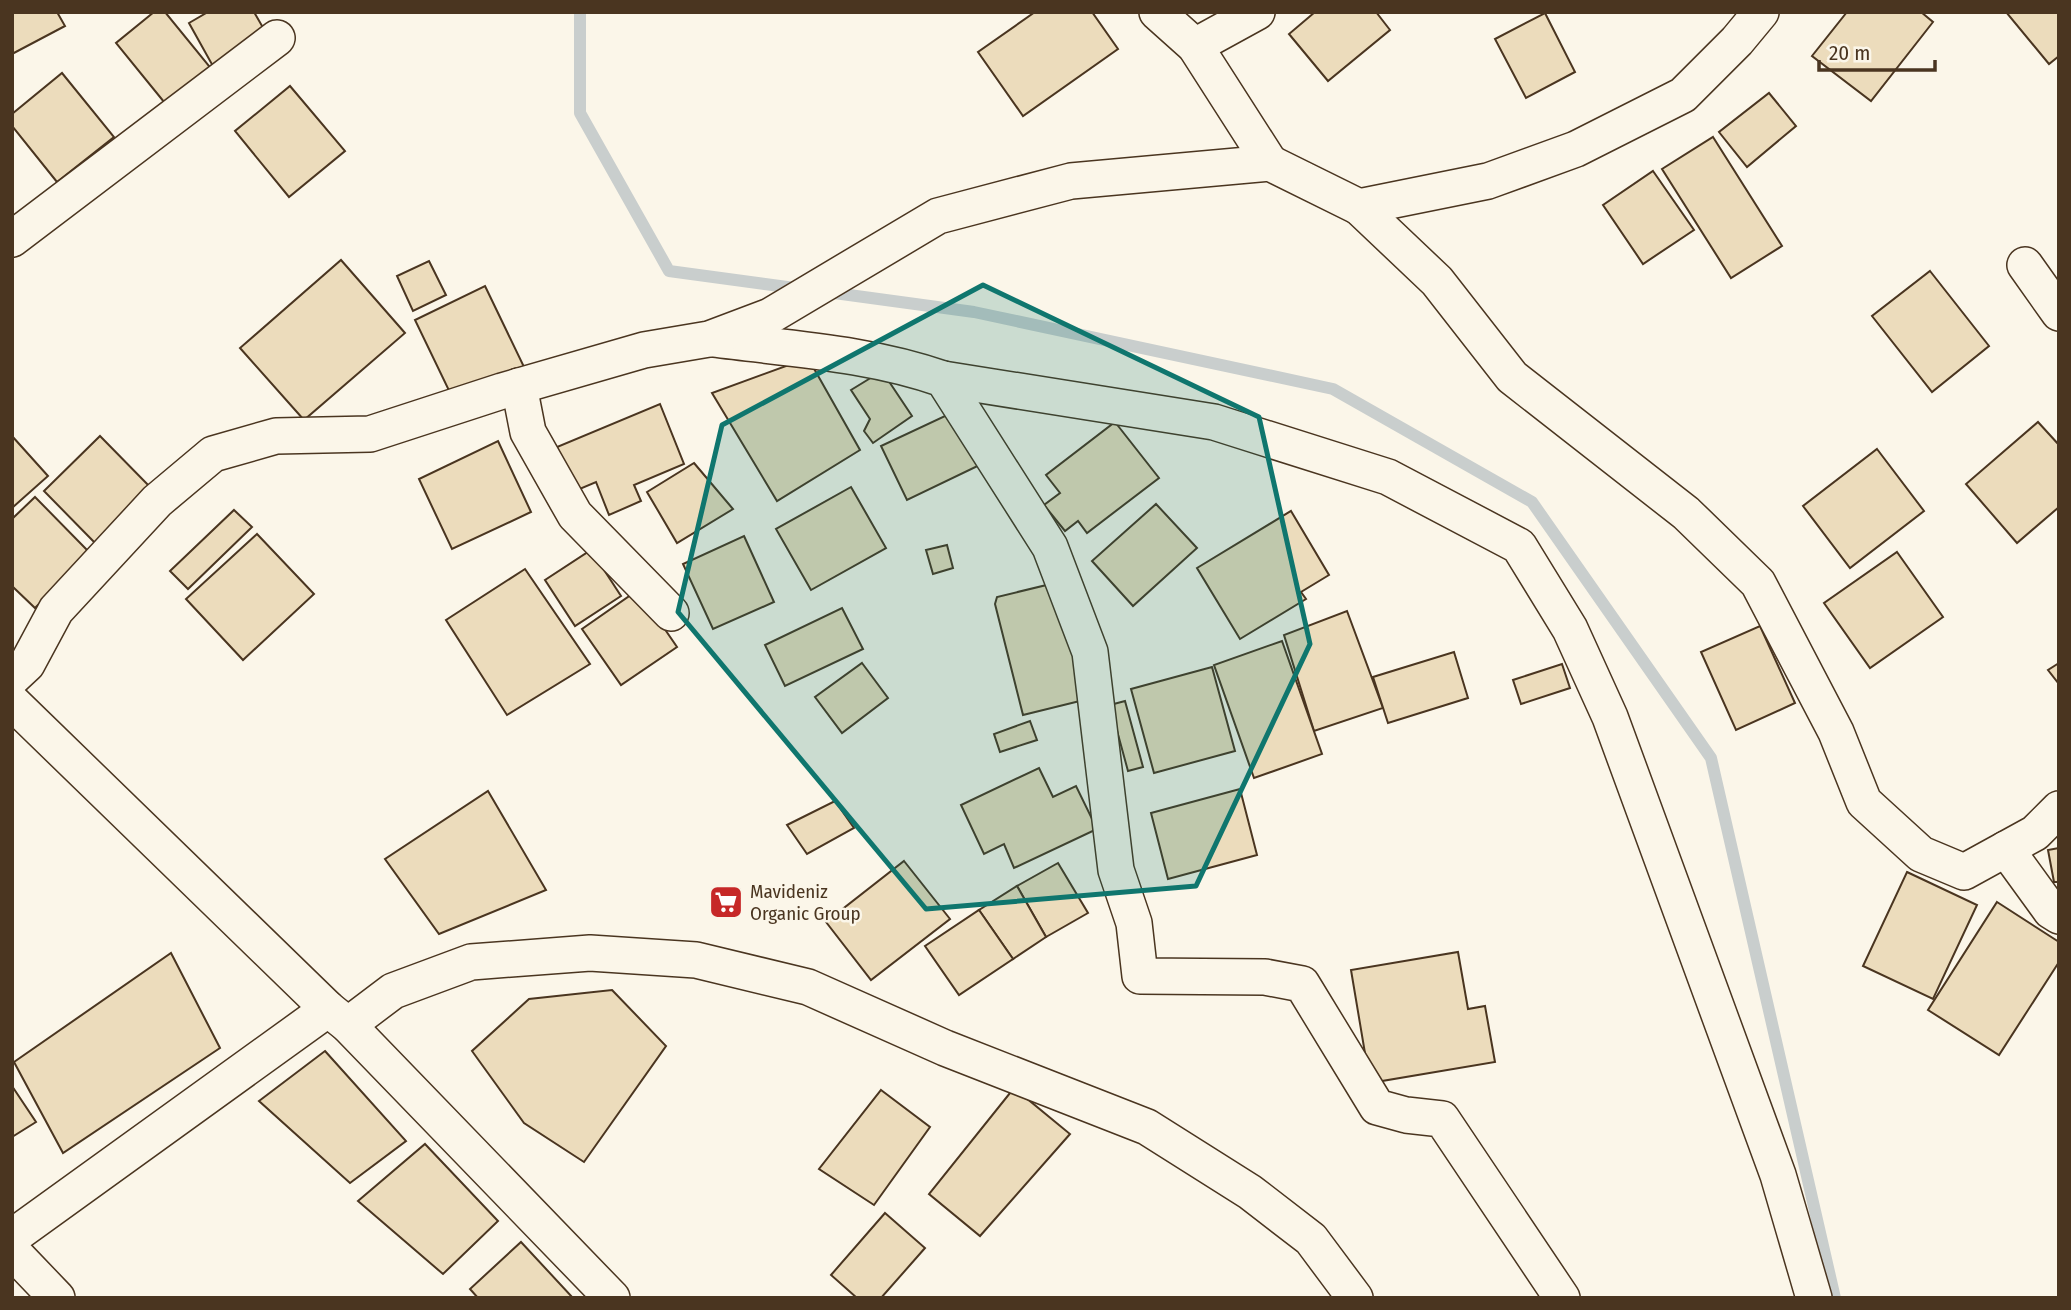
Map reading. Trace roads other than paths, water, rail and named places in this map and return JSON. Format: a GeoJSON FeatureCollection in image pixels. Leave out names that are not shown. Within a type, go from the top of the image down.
{"type":"FeatureCollection","features":[{"type":"Feature","properties":{"kind":"street"},"geometry":{"type":"LineString","coordinates":[[1157,12],[1195,46],[1270,163],[1359,207],[1437,281],[1512,377],[1686,513],[1758,583],[1836,732],[1864,802],[1921,854],[1964,872],[2035,833],[2059,809]]}},
{"type":"Feature","properties":{"kind":"street"},"geometry":{"type":"LineString","coordinates":[[1195,46],[1257,12]]}},
{"type":"Feature","properties":{"kind":"street"},"geometry":{"type":"LineString","coordinates":[[1359,207],[1488,181],[1576,149],[1683,95],[1737,41],[1761,12]]}},
{"type":"Feature","properties":{"kind":"street"},"geometry":{"type":"LineString","coordinates":[[12,239],[277,38]]}},
{"type":"Feature","properties":{"kind":"street"},"geometry":{"type":"LineString","coordinates":[[17,664],[56,610],[157,500],[213,454],[276,436],[370,434],[519,386],[644,350],[709,339],[770,316],[938,216],[1071,181],[1270,163]]}},
{"type":"Feature","properties":{"kind":"street"},"geometry":{"type":"LineString","coordinates":[[2025,265],[2059,313]]}},
{"type":"Feature","properties":{"kind":"street"},"geometry":{"type":"LineString","coordinates":[[709,339],[859,358],[914,369],[943,379],[1214,422],[1388,477],[1518,546],[1570,629],[1611,717],[1778,1175],[1814,1298]]}},
{"type":"Feature","properties":{"kind":"street"},"geometry":{"type":"LineString","coordinates":[[943,379],[1050,547],[1090,652],[1116,870],[1134,923],[1140,976],[1265,978],[1302,984],[1377,1107],[1406,1115],[1442,1119],[1562,1298]]}},
{"type":"Feature","properties":{"kind":"street"},"geometry":{"type":"LineString","coordinates":[[519,386],[528,432],[575,515],[671,613]]}},
{"type":"Feature","properties":{"kind":"street"},"geometry":{"type":"LineString","coordinates":[[12,702],[338,1017],[612,1298]]}},
{"type":"Feature","properties":{"kind":"street"},"geometry":{"type":"LineString","coordinates":[[2006,849],[2050,911],[2059,916]]}},
{"type":"Feature","properties":{"kind":"street"},"geometry":{"type":"LineString","coordinates":[[12,1237],[338,1017],[393,991],[471,962],[590,953],[696,960],[808,987],[945,1048],[1147,1127],[1250,1192],[1311,1239],[1355,1298]]}},
{"type":"Feature","properties":{"kind":"street"},"geometry":{"type":"LineString","coordinates":[[12,1251],[57,1298]]}},
{"type":"Feature","properties":{"kind":"waterway"},"geometry":{"type":"LineString","coordinates":[[580,12],[580,113],[669,271],[802,289]]}},
{"type":"Feature","properties":{"kind":"waterway"},"geometry":{"type":"LineString","coordinates":[[827,292],[974,312],[1333,389],[1532,502],[1711,758],[1835,1298]]}},
{"type":"Feature","properties":{"kind":"place","name":"Mavideniz Organic Group"},"geometry":{"type":"Point","coordinates":[726,902]}}]}
